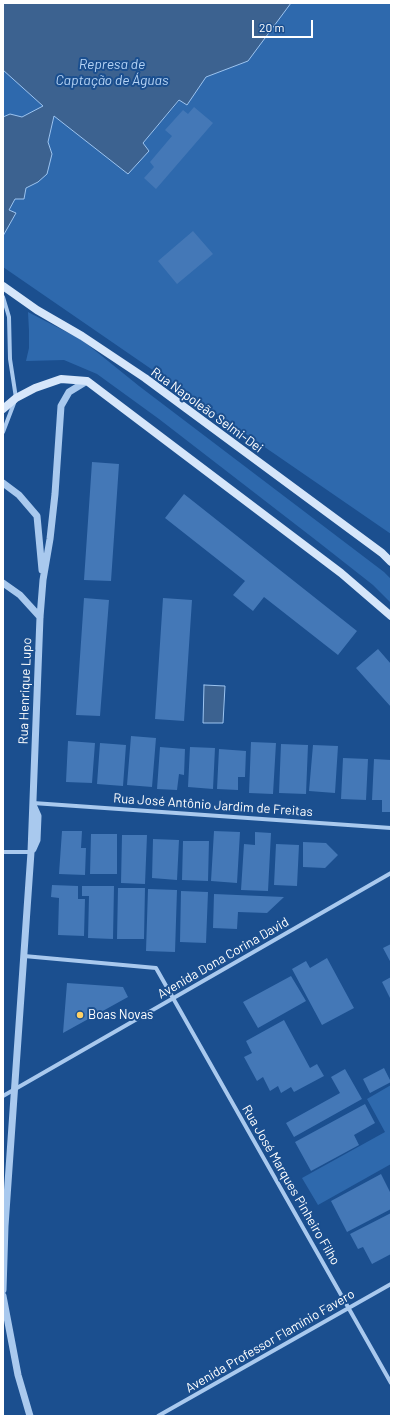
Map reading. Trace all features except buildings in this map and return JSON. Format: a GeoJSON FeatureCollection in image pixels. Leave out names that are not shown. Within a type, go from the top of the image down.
{"type":"FeatureCollection","features":[{"type":"Feature","properties":{"kind":"main road","name":"Rua Napoleão Selmi-Dei"},"geometry":{"type":"LineString","coordinates":[[3,286],[37,310],[82,336],[144,378],[382,553],[391,562]]}},
{"type":"Feature","properties":{"kind":"main road"},"geometry":{"type":"LineString","coordinates":[[3,408],[16,398],[35,388],[61,379],[87,381],[341,573],[391,616]]}},
{"type":"Feature","properties":{"kind":"street"},"geometry":{"type":"LineString","coordinates":[[3,297],[9,317],[10,359],[16,398],[3,432]]}},
{"type":"Feature","properties":{"kind":"street","name":"Rua Henrique Lupo"},"geometry":{"type":"LineString","coordinates":[[3,1290],[5,1226],[31,852],[40,617],[43,580],[50,539],[55,494],[61,406],[69,392],[87,381]]}},
{"type":"Feature","properties":{"kind":"street","name":"Rua Henrique Lupo"},"geometry":{"type":"LineString","coordinates":[[3,484],[19,495],[37,516],[43,580]]}},
{"type":"Feature","properties":{"kind":"street"},"geometry":{"type":"LineString","coordinates":[[3,583],[20,595],[40,617]]}},
{"type":"Feature","properties":{"kind":"street","name":"Rua José Antônio Jardim de Freitas"},"geometry":{"type":"LineString","coordinates":[[33,803],[391,828]]}},
{"type":"Feature","properties":{"kind":"street"},"geometry":{"type":"LineString","coordinates":[[3,852],[31,852]]}},
{"type":"Feature","properties":{"kind":"street","name":"Avenida Dona Corina David"},"geometry":{"type":"LineString","coordinates":[[3,1096],[391,873]]}},
{"type":"Feature","properties":{"kind":"street","name":"Rua José Marques Pinheiro Filho"},"geometry":{"type":"LineString","coordinates":[[24,956],[156,968],[391,1383]]}},
{"type":"Feature","properties":{"kind":"street","name":"Avenida Professor Flamínio Favero"},"geometry":{"type":"LineString","coordinates":[[158,1416],[391,1284]]}},
{"type":"Feature","properties":{"kind":"street"},"geometry":{"type":"LineString","coordinates":[[3,1296],[18,1375],[30,1416]]}},
{"type":"Feature","properties":{"kind":"shaded area"},"geometry":{"type":"Polygon","coordinates":[[[291,3],[391,3],[391,534],[3,267],[3,236],[16,213],[8,210],[15,199],[26,188],[38,182],[52,154],[48,142],[54,116],[71,128],[143,143],[180,100],[187,105],[206,77],[248,60],[291,3]]]}},
{"type":"Feature","properties":{"kind":"shaded area"},"geometry":{"type":"Polygon","coordinates":[[[3,70],[44,106],[22,117],[10,114],[3,117],[3,70]]]}},
{"type":"Feature","properties":{"kind":"shaded area"},"geometry":{"type":"Polygon","coordinates":[[[28,312],[82,340],[139,386],[384,572],[391,579],[391,603],[373,585],[317,541],[159,419],[97,374],[64,360],[26,361],[29,348],[28,312]]]}},
{"type":"Feature","properties":{"kind":"shaded area"},"geometry":{"type":"Polygon","coordinates":[[[391,1085],[391,1164],[318,1205],[302,1178],[385,1132],[367,1099],[391,1085]]]}},
{"type":"Feature","properties":{"kind":"water","name":"Represa de Captação de Águas"},"geometry":{"type":"Polygon","coordinates":[[[3,3],[291,3],[248,61],[206,77],[187,105],[179,100],[143,143],[149,151],[128,174],[54,116],[48,142],[52,154],[47,174],[38,182],[26,188],[24,199],[15,199],[9,210],[16,213],[3,236],[3,117],[10,114],[22,117],[43,106],[3,70],[3,3]]]}},
{"type":"Feature","properties":{"kind":"water"},"geometry":{"type":"Polygon","coordinates":[[[204,685],[225,686],[223,723],[203,723],[204,685]]]}},
{"type":"Feature","properties":{"kind":"place","name":"Boas Novas"},"geometry":{"type":"Point","coordinates":[80,1015]}}]}
